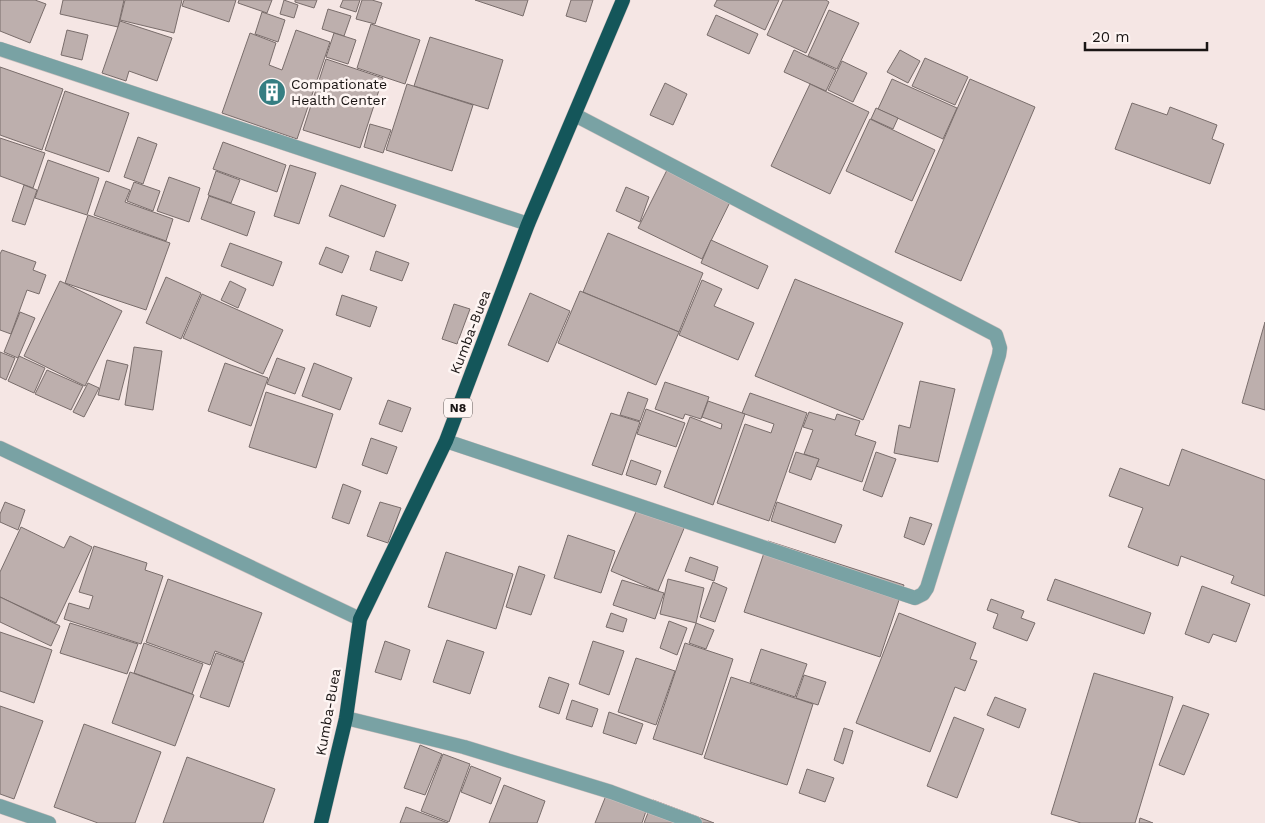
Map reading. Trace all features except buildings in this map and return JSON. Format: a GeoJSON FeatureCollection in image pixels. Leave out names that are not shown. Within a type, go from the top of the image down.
{"type":"FeatureCollection","features":[{"type":"Feature","properties":{"kind":"highway","name":"Kumba-Buea"},"geometry":{"type":"LineString","coordinates":[[321,823],[346,718],[360,619],[446,441],[528,224],[623,0]]}},
{"type":"Feature","properties":{"kind":"street"},"geometry":{"type":"LineString","coordinates":[[0,49],[528,224]]}},
{"type":"Feature","properties":{"kind":"street"},"geometry":{"type":"LineString","coordinates":[[446,441],[915,598],[923,594],[927,588],[999,355],[1000,348],[996,335],[574,115]]}},
{"type":"Feature","properties":{"kind":"street"},"geometry":{"type":"LineString","coordinates":[[0,448],[360,619]]}},
{"type":"Feature","properties":{"kind":"street"},"geometry":{"type":"LineString","coordinates":[[346,718],[464,747],[611,792],[695,823]]}},
{"type":"Feature","properties":{"kind":"street"},"geometry":{"type":"LineString","coordinates":[[0,806],[49,823]]}},
{"type":"Feature","properties":{"kind":"place","name":"Compationate Health Center"},"geometry":{"type":"Point","coordinates":[272,92]}}]}
